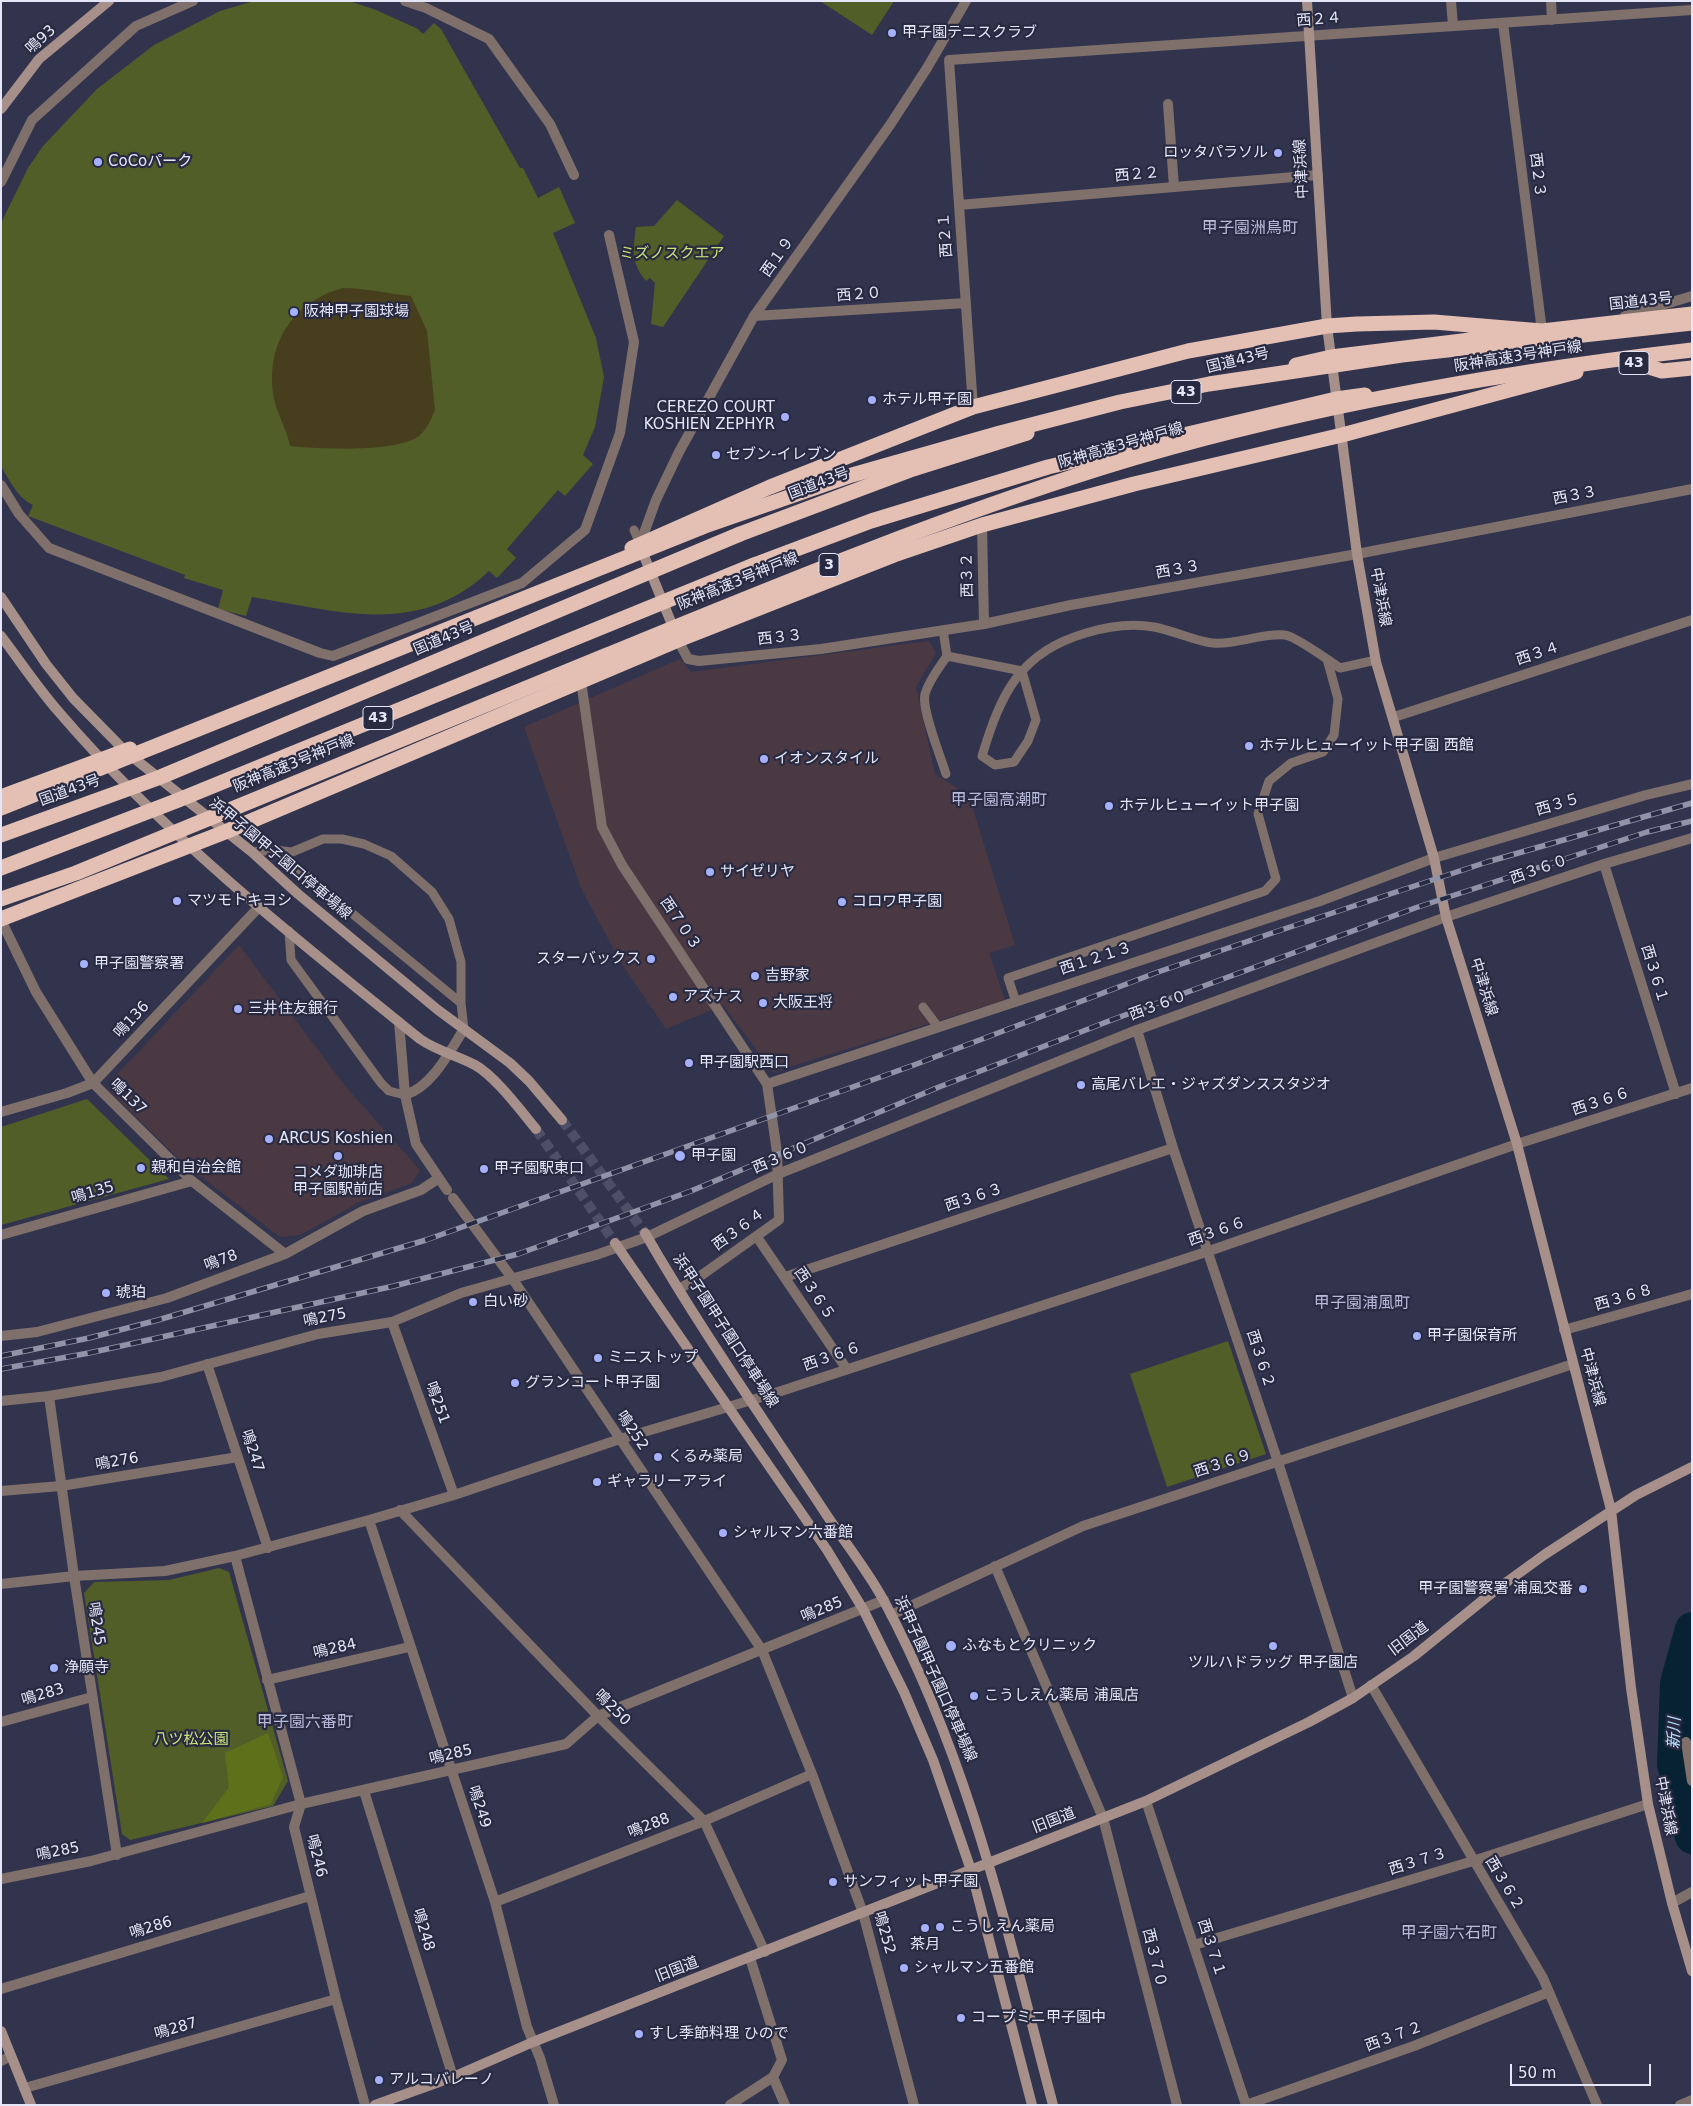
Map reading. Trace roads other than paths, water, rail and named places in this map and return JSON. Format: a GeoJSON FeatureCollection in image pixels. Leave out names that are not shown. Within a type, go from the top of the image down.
{"type":"FeatureCollection","features":[{"type":"Feature","properties":{"kind":"highway"},"geometry":{"type":"LineString","coordinates":[[1648,319],[1692,307]]}},
{"type":"Feature","properties":{"kind":"highway","name":"国道43号"},"geometry":{"type":"LineString","coordinates":[[1,835],[158,778],[740,534],[860,488],[970,450],[1089,415],[1331,356],[1692,314]]}},
{"type":"Feature","properties":{"kind":"highway"},"geometry":{"type":"LineString","coordinates":[[1,797],[125,751],[593,568],[640,544],[770,487],[973,407],[1188,350],[1327,326],[1434,322],[1542,331]]}},
{"type":"Feature","properties":{"kind":"highway","name":"阪神高速3号神戸線"},"geometry":{"type":"LineString","coordinates":[[1,808],[705,526],[879,467],[1120,402],[1209,384],[1402,355],[1692,323]]}},
{"type":"Feature","properties":{"kind":"highway","name":"阪神高速3号神戸線"},"geometry":{"type":"LineString","coordinates":[[1,900],[76,873],[808,572],[940,523],[1105,467],[1252,427],[1404,393],[1692,350]]}},
{"type":"Feature","properties":{"kind":"highway","name":"43"},"geometry":{"type":"LineString","coordinates":[[1,868],[176,801],[754,565],[871,521],[1048,467],[1336,399],[1576,372],[1692,356]]}},
{"type":"Feature","properties":{"kind":"highway"},"geometry":{"type":"LineString","coordinates":[[1636,363],[1662,371],[1692,368]]}},
{"type":"Feature","properties":{"kind":"highway"},"geometry":{"type":"LineString","coordinates":[[1,919],[190,847],[678,640],[894,555],[982,525],[1134,484],[1342,435],[1576,372]]}},
{"type":"Feature","properties":{"kind":"street","name":"鳴93"},"geometry":{"type":"LineString","coordinates":[[1,109],[39,59],[109,1]]}},
{"type":"Feature","properties":{"kind":"street"},"geometry":{"type":"LineString","coordinates":[[1,182],[32,120],[136,26],[193,1]]}},
{"type":"Feature","properties":{"kind":"street"},"geometry":{"type":"LineString","coordinates":[[405,1],[426,8],[489,39],[550,124],[574,175]]}},
{"type":"Feature","properties":{"kind":"street","name":"西１９"},"geometry":{"type":"LineString","coordinates":[[640,544],[656,500],[679,452],[754,316],[890,125],[939,48],[966,1]]}},
{"type":"Feature","properties":{"kind":"street","name":"中津浜線"},"geometry":{"type":"LineString","coordinates":[[1307,1],[1327,326],[1357,554],[1376,660],[1434,858],[1446,917],[1517,1144],[1611,1510],[1631,1688],[1648,1804],[1672,1903],[1692,1971]]}},
{"type":"Feature","properties":{"kind":"street"},"geometry":{"type":"LineString","coordinates":[[1451,1],[1453,25]]}},
{"type":"Feature","properties":{"kind":"street"},"geometry":{"type":"LineString","coordinates":[[1551,1],[1552,20]]}},
{"type":"Feature","properties":{"kind":"street","name":"西２４"},"geometry":{"type":"LineString","coordinates":[[949,60],[1692,10]]}},
{"type":"Feature","properties":{"kind":"street","name":"西２３"},"geometry":{"type":"LineString","coordinates":[[1503,23],[1542,331]]}},
{"type":"Feature","properties":{"kind":"street"},"geometry":{"type":"LineString","coordinates":[[939,48],[949,60]]}},
{"type":"Feature","properties":{"kind":"street","name":"西２１"},"geometry":{"type":"LineString","coordinates":[[949,60],[973,407]]}},
{"type":"Feature","properties":{"kind":"street"},"geometry":{"type":"LineString","coordinates":[[1168,104],[1174,187]]}},
{"type":"Feature","properties":{"kind":"street","name":"西２２"},"geometry":{"type":"LineString","coordinates":[[959,205],[1318,175]]}},
{"type":"Feature","properties":{"kind":"street"},"geometry":{"type":"LineString","coordinates":[[1,485],[19,514],[49,548],[320,654],[333,656],[522,582],[585,530],[620,432],[634,342],[609,235]]}},
{"type":"Feature","properties":{"kind":"street"},"geometry":{"type":"LineString","coordinates":[[1595,324],[1692,296]]}},
{"type":"Feature","properties":{"kind":"street","name":"西２０"},"geometry":{"type":"LineString","coordinates":[[754,316],[966,303]]}},
{"type":"Feature","properties":{"kind":"street"},"geometry":{"type":"LineString","coordinates":[[1662,371],[1692,374]]}},
{"type":"Feature","properties":{"kind":"street","name":"西３３"},"geometry":{"type":"LineString","coordinates":[[678,640],[688,659],[699,661],[821,649],[984,624],[1071,605],[1357,554],[1692,489]]}},
{"type":"Feature","properties":{"kind":"street","name":"西３２"},"geometry":{"type":"LineString","coordinates":[[982,525],[984,624]]}},
{"type":"Feature","properties":{"kind":"street"},"geometry":{"type":"LineString","coordinates":[[640,544],[678,640]]}},
{"type":"Feature","properties":{"kind":"street","name":"浜甲子園甲子園口停車場線"},"geometry":{"type":"LineString","coordinates":[[1,597],[35,649],[73,698],[125,751],[252,852],[298,894],[438,1010],[530,1081],[562,1120]]}},
{"type":"Feature","properties":{"kind":"street","name":"西３４"},"geometry":{"type":"LineString","coordinates":[[1394,717],[1692,620]]}},
{"type":"Feature","properties":{"kind":"street"},"geometry":{"type":"LineString","coordinates":[[1,636],[57,710],[102,759],[190,847],[258,907],[399,1022],[431,1046],[476,1066],[498,1086],[536,1129]]}},
{"type":"Feature","properties":{"kind":"street","name":"西７０３"},"geometry":{"type":"LineString","coordinates":[[581,681],[602,828],[622,865],[767,1084],[777,1152],[778,1174]]}},
{"type":"Feature","properties":{"kind":"street","name":"西３５"},"geometry":{"type":"LineString","coordinates":[[1434,858],[1646,795],[1692,784]]}},
{"type":"Feature","properties":{"kind":"street","name":"西３６０"},"geometry":{"type":"LineString","coordinates":[[646,1235],[778,1174],[1137,1030],[1446,917],[1604,864],[1692,838]]}},
{"type":"Feature","properties":{"kind":"street","name":"西１２１３"},"geometry":{"type":"LineString","coordinates":[[767,1084],[1320,901],[1434,858]]}},
{"type":"Feature","properties":{"kind":"street","name":"西３６１"},"geometry":{"type":"LineString","coordinates":[[1604,864],[1676,1094]]}},
{"type":"Feature","properties":{"kind":"street","name":"鳴136"},"geometry":{"type":"LineString","coordinates":[[1,1112],[67,1093],[93,1083],[258,907]]}},
{"type":"Feature","properties":{"kind":"street","name":"鳴137"},"geometry":{"type":"LineString","coordinates":[[1,919],[36,992],[93,1083],[192,1181],[285,1254]]}},
{"type":"Feature","properties":{"kind":"street","name":"鳴252"},"geometry":{"type":"LineString","coordinates":[[399,1022],[406,1095],[416,1144],[512,1278],[762,1650],[812,1774],[863,1913],[914,2105]]}},
{"type":"Feature","properties":{"kind":"street"},"geometry":{"type":"LineString","coordinates":[[406,1095],[413,1093],[424,1085],[448,1054],[464,1029]]}},
{"type":"Feature","properties":{"kind":"street","name":"西３６２"},"geometry":{"type":"LineString","coordinates":[[1137,1030],[1173,1148],[1209,1251],[1353,1698]]}},
{"type":"Feature","properties":{"kind":"street","name":"西３６６"},"geometry":{"type":"LineString","coordinates":[[1,1584],[74,1576],[165,1570],[268,1548],[454,1495],[620,1439],[750,1400],[1209,1251],[1517,1144],[1692,1088]]}},
{"type":"Feature","properties":{"kind":"street","name":"西３６３"},"geometry":{"type":"LineString","coordinates":[[785,1277],[1173,1148]]}},
{"type":"Feature","properties":{"kind":"street","name":"西３６４"},"geometry":{"type":"LineString","coordinates":[[679,1289],[778,1220],[778,1174]]}},
{"type":"Feature","properties":{"kind":"street","name":"鳴78"},"geometry":{"type":"LineString","coordinates":[[1,1336],[37,1332],[166,1298],[285,1254],[363,1211],[421,1190],[439,1178]]}},
{"type":"Feature","properties":{"kind":"street","name":"鳴135"},"geometry":{"type":"LineString","coordinates":[[1,1235],[192,1181]]}},
{"type":"Feature","properties":{"kind":"street","name":"浜甲子園甲子園口停車場線"},"geometry":{"type":"LineString","coordinates":[[646,1235],[750,1400],[884,1600],[954,1754],[989,1862],[1053,2105]]}},
{"type":"Feature","properties":{"kind":"street","name":"鳴275"},"geometry":{"type":"LineString","coordinates":[[1,1401],[49,1396],[161,1377],[318,1334],[392,1322],[461,1293],[646,1235]]}},
{"type":"Feature","properties":{"kind":"street","name":"西３６５"},"geometry":{"type":"LineString","coordinates":[[757,1236],[846,1368]]}},
{"type":"Feature","properties":{"kind":"street"},"geometry":{"type":"LineString","coordinates":[[616,1245],[827,1550],[863,1609],[904,1692],[934,1760],[971,1870],[1032,2105]]}},
{"type":"Feature","properties":{"kind":"street","name":"西３６８"},"geometry":{"type":"LineString","coordinates":[[1564,1330],[1692,1294]]}},
{"type":"Feature","properties":{"kind":"street","name":"鳴251"},"geometry":{"type":"LineString","coordinates":[[392,1322],[454,1495]]}},
{"type":"Feature","properties":{"kind":"street","name":"鳴247"},"geometry":{"type":"LineString","coordinates":[[207,1364],[268,1548]]}},
{"type":"Feature","properties":{"kind":"street","name":"西３６９"},"geometry":{"type":"LineString","coordinates":[[891,1615],[1083,1526],[1573,1364]]}},
{"type":"Feature","properties":{"kind":"street","name":"鳴245"},"geometry":{"type":"LineString","coordinates":[[49,1396],[74,1576],[117,1855]]}},
{"type":"Feature","properties":{"kind":"street","name":"鳴276"},"geometry":{"type":"LineString","coordinates":[[1,1491],[62,1486],[238,1457]]}},
{"type":"Feature","properties":{"kind":"street","name":"旧国道"},"geometry":{"type":"LineString","coordinates":[[375,2105],[388,2103],[453,2078],[533,2042],[1146,1801],[1309,1722],[1353,1698],[1414,1656],[1536,1560],[1611,1510],[1692,1467]]}},
{"type":"Feature","properties":{"kind":"street","name":"鳴250"},"geometry":{"type":"LineString","coordinates":[[400,1510],[598,1716],[704,1821],[765,1952]]}},
{"type":"Feature","properties":{"kind":"street","name":"鳴249"},"geometry":{"type":"LineString","coordinates":[[368,1520],[494,1902],[527,2027],[554,2105]]}},
{"type":"Feature","properties":{"kind":"street"},"geometry":{"type":"LineString","coordinates":[[235,1556],[301,1804]]}},
{"type":"Feature","properties":{"kind":"street","name":"西３７０"},"geometry":{"type":"LineString","coordinates":[[995,1566],[1103,1818],[1177,2105]]}},
{"type":"Feature","properties":{"kind":"street","name":"鳴285"},"geometry":{"type":"LineString","coordinates":[[1,1879],[117,1855],[301,1804],[566,1744],[598,1716],[884,1600]]}},
{"type":"Feature","properties":{"kind":"street","name":"鳴284"},"geometry":{"type":"LineString","coordinates":[[267,1680],[409,1647]]}},
{"type":"Feature","properties":{"kind":"street","name":"西３６２"},"geometry":{"type":"LineString","coordinates":[[1371,1685],[1550,1992],[1596,2105]]}},
{"type":"Feature","properties":{"kind":"street","name":"鳴283"},"geometry":{"type":"LineString","coordinates":[[1,1722],[92,1697]]}},
{"type":"Feature","properties":{"kind":"street"},"geometry":{"type":"LineString","coordinates":[[1686,1742],[1692,1781]]}},
{"type":"Feature","properties":{"kind":"street","name":"鳴288"},"geometry":{"type":"LineString","coordinates":[[494,1902],[704,1821],[812,1774]]}},
{"type":"Feature","properties":{"kind":"street","name":"鳴248"},"geometry":{"type":"LineString","coordinates":[[364,1791],[453,2078]]}},
{"type":"Feature","properties":{"kind":"street","name":"西３７１"},"geometry":{"type":"LineString","coordinates":[[1146,1801],[1246,2105]]}},
{"type":"Feature","properties":{"kind":"street","name":"鳴246"},"geometry":{"type":"LineString","coordinates":[[301,1804],[294,1827],[336,1999],[366,2105]]}},
{"type":"Feature","properties":{"kind":"street","name":"西３７３"},"geometry":{"type":"LineString","coordinates":[[1194,1945],[1473,1861],[1648,1804]]}},
{"type":"Feature","properties":{"kind":"street"},"geometry":{"type":"LineString","coordinates":[[1672,1903],[1692,1892]]}},
{"type":"Feature","properties":{"kind":"street","name":"鳴286"},"geometry":{"type":"LineString","coordinates":[[1,1989],[310,1896]]}},
{"type":"Feature","properties":{"kind":"street"},"geometry":{"type":"LineString","coordinates":[[730,2105],[773,2077],[782,2060],[750,1958]]}},
{"type":"Feature","properties":{"kind":"street","name":"西３７２"},"geometry":{"type":"LineString","coordinates":[[1246,2105],[1414,2046],[1550,1992]]}},
{"type":"Feature","properties":{"kind":"street","name":"鳴287"},"geometry":{"type":"LineString","coordinates":[[25,2088],[336,1999]]}},
{"type":"Feature","properties":{"kind":"street"},"geometry":{"type":"LineString","coordinates":[[1,2031],[31,2105]]}},
{"type":"Feature","properties":{"kind":"street"},"geometry":{"type":"LineString","coordinates":[[1,2061],[11,2056]]}},
{"type":"Feature","properties":{"kind":"street"},"geometry":{"type":"LineString","coordinates":[[773,2077],[785,2105]]}},
{"type":"Feature","properties":{"kind":"street"},"geometry":{"type":"LineString","coordinates":[[1680,2105],[1692,2100]]}},
{"type":"Feature","properties":{"kind":"lane"},"geometry":{"type":"LineString","coordinates":[[634,530],[640,544]]}},
{"type":"Feature","properties":{"kind":"lane"},"geometry":{"type":"LineString","coordinates":[[1022,671],[1036,720],[1028,741],[1014,762],[994,765],[982,756],[992,723],[1007,692],[1022,671],[1039,653],[1064,639],[1128,624],[1155,627],[1212,643],[1286,635],[1340,668],[1376,660]]}},
{"type":"Feature","properties":{"kind":"lane"},"geometry":{"type":"LineString","coordinates":[[943,630],[947,656],[932,678],[925,696],[928,719],[946,774]]}},
{"type":"Feature","properties":{"kind":"lane"},"geometry":{"type":"LineString","coordinates":[[947,656],[1022,671]]}},
{"type":"Feature","properties":{"kind":"lane"},"geometry":{"type":"LineString","coordinates":[[1016,1002],[1008,978],[1265,891],[1276,879],[1258,814],[1269,782],[1291,763],[1323,752],[1334,735],[1338,699],[1327,659]]}},
{"type":"Feature","properties":{"kind":"lane"},"geometry":{"type":"LineString","coordinates":[[252,852],[274,850],[292,852],[324,839],[342,839],[364,844],[391,856],[432,892],[450,919],[461,962],[461,1003],[464,1029]]}},
{"type":"Feature","properties":{"kind":"lane"},"geometry":{"type":"LineString","coordinates":[[274,850],[461,1003]]}},
{"type":"Feature","properties":{"kind":"lane"},"geometry":{"type":"LineString","coordinates":[[289,932],[291,960],[381,1083],[389,1091],[406,1095]]}},
{"type":"Feature","properties":{"kind":"lane"},"geometry":{"type":"LineString","coordinates":[[923,1008],[938,1027]]}},
{"type":"Feature","properties":{"kind":"waterway","name":"新川"},"geometry":{"type":"LineString","coordinates":[[1692,1629],[1677,1683],[1674,1764],[1692,1837]]}},
{"type":"Feature","properties":{"kind":"tunnel"},"geometry":{"type":"LineString","coordinates":[[562,1120],[645,1233]]}},
{"type":"Feature","properties":{"kind":"tunnel"},"geometry":{"type":"LineString","coordinates":[[536,1129],[615,1243]]}},
{"type":"Feature","properties":{"kind":"railway"},"geometry":{"type":"LineString","coordinates":[[1,1356],[89,1338],[158,1320],[426,1240],[914,1065],[1158,972],[1487,862],[1692,803]]}},
{"type":"Feature","properties":{"kind":"railway"},"geometry":{"type":"LineString","coordinates":[[1,1369],[89,1353],[394,1286],[518,1254],[691,1191],[939,1087],[1109,1021],[1415,908],[1647,832],[1692,821]]}},
{"type":"Feature","properties":{"kind":"place","name":"甲子園テニスクラブ"},"geometry":{"type":"Point","coordinates":[892,33]}},
{"type":"Feature","properties":{"kind":"place","name":"ロッタパラソル"},"geometry":{"type":"Point","coordinates":[1278,153]}},
{"type":"Feature","properties":{"kind":"place","name":"CoCoパーク"},"geometry":{"type":"Point","coordinates":[98,162]}},
{"type":"Feature","properties":{"kind":"place","name":"阪神甲子園球場"},"geometry":{"type":"Point","coordinates":[294,312]}},
{"type":"Feature","properties":{"kind":"place","name":"ホテル甲子園"},"geometry":{"type":"Point","coordinates":[872,400]}},
{"type":"Feature","properties":{"kind":"place","name":"CEREZO COURT KOSHIEN ZEPHYR"},"geometry":{"type":"Point","coordinates":[785,417]}},
{"type":"Feature","properties":{"kind":"place","name":"セブン-イレブン"},"geometry":{"type":"Point","coordinates":[716,455]}},
{"type":"Feature","properties":{"kind":"place","name":"ホテルヒューイット甲子園 西館"},"geometry":{"type":"Point","coordinates":[1249,746]}},
{"type":"Feature","properties":{"kind":"place","name":"イオンスタイル"},"geometry":{"type":"Point","coordinates":[764,759]}},
{"type":"Feature","properties":{"kind":"place","name":"ホテルヒューイット甲子園"},"geometry":{"type":"Point","coordinates":[1109,806]}},
{"type":"Feature","properties":{"kind":"place","name":"サイゼリヤ"},"geometry":{"type":"Point","coordinates":[710,872]}},
{"type":"Feature","properties":{"kind":"place","name":"マツモトキヨシ"},"geometry":{"type":"Point","coordinates":[177,901]}},
{"type":"Feature","properties":{"kind":"place","name":"コロワ甲子園"},"geometry":{"type":"Point","coordinates":[842,902]}},
{"type":"Feature","properties":{"kind":"place","name":"スターバックス"},"geometry":{"type":"Point","coordinates":[651,959]}},
{"type":"Feature","properties":{"kind":"place","name":"甲子園警察署"},"geometry":{"type":"Point","coordinates":[84,964]}},
{"type":"Feature","properties":{"kind":"place","name":"吉野家"},"geometry":{"type":"Point","coordinates":[755,976]}},
{"type":"Feature","properties":{"kind":"place","name":"アズナス"},"geometry":{"type":"Point","coordinates":[673,997]}},
{"type":"Feature","properties":{"kind":"place","name":"大阪王将"},"geometry":{"type":"Point","coordinates":[763,1003]}},
{"type":"Feature","properties":{"kind":"place","name":"三井住友銀行"},"geometry":{"type":"Point","coordinates":[238,1009]}},
{"type":"Feature","properties":{"kind":"place","name":"甲子園駅西口"},"geometry":{"type":"Point","coordinates":[689,1063]}},
{"type":"Feature","properties":{"kind":"place","name":"高尾バレエ・ジャズダンススタジオ"},"geometry":{"type":"Point","coordinates":[1081,1085]}},
{"type":"Feature","properties":{"kind":"place","name":"ARCUS Koshien"},"geometry":{"type":"Point","coordinates":[269,1139]}},
{"type":"Feature","properties":{"kind":"place","name":"コメダ珈琲店 甲子園駅前店"},"geometry":{"type":"Point","coordinates":[338,1156]}},
{"type":"Feature","properties":{"kind":"place","name":"甲子園"},"geometry":{"type":"Point","coordinates":[680,1156]}},
{"type":"Feature","properties":{"kind":"place","name":"親和自治会館"},"geometry":{"type":"Point","coordinates":[141,1168]}},
{"type":"Feature","properties":{"kind":"place","name":"甲子園駅東口"},"geometry":{"type":"Point","coordinates":[484,1169]}},
{"type":"Feature","properties":{"kind":"place","name":"琥珀"},"geometry":{"type":"Point","coordinates":[106,1293]}},
{"type":"Feature","properties":{"kind":"place","name":"白い砂"},"geometry":{"type":"Point","coordinates":[473,1302]}},
{"type":"Feature","properties":{"kind":"place","name":"甲子園保育所"},"geometry":{"type":"Point","coordinates":[1417,1336]}},
{"type":"Feature","properties":{"kind":"place","name":"ミニストップ"},"geometry":{"type":"Point","coordinates":[598,1358]}},
{"type":"Feature","properties":{"kind":"place","name":"グランコート甲子園"},"geometry":{"type":"Point","coordinates":[515,1383]}},
{"type":"Feature","properties":{"kind":"place","name":"くるみ薬局"},"geometry":{"type":"Point","coordinates":[658,1457]}},
{"type":"Feature","properties":{"kind":"place","name":"ギャラリーアライ"},"geometry":{"type":"Point","coordinates":[597,1482]}},
{"type":"Feature","properties":{"kind":"place","name":"シャルマン六番館"},"geometry":{"type":"Point","coordinates":[723,1533]}},
{"type":"Feature","properties":{"kind":"place","name":"甲子園警察署 浦風交番"},"geometry":{"type":"Point","coordinates":[1583,1589]}},
{"type":"Feature","properties":{"kind":"place","name":"ふなもとクリニック"},"geometry":{"type":"Point","coordinates":[951,1646]}},
{"type":"Feature","properties":{"kind":"place","name":"ツルハドラッグ 甲子園店"},"geometry":{"type":"Point","coordinates":[1273,1646]}},
{"type":"Feature","properties":{"kind":"place","name":"浄願寺"},"geometry":{"type":"Point","coordinates":[54,1668]}},
{"type":"Feature","properties":{"kind":"place","name":"こうしえん薬局 浦風店"},"geometry":{"type":"Point","coordinates":[974,1696]}},
{"type":"Feature","properties":{"kind":"place","name":"サンフィット甲子園"},"geometry":{"type":"Point","coordinates":[833,1882]}},
{"type":"Feature","properties":{"kind":"place","name":"こうしえん薬局"},"geometry":{"type":"Point","coordinates":[940,1927]}},
{"type":"Feature","properties":{"kind":"place","name":"茶月"},"geometry":{"type":"Point","coordinates":[925,1928]}},
{"type":"Feature","properties":{"kind":"place","name":"シャルマン五番館"},"geometry":{"type":"Point","coordinates":[904,1968]}},
{"type":"Feature","properties":{"kind":"place","name":"コープミニ甲子園中"},"geometry":{"type":"Point","coordinates":[961,2018]}},
{"type":"Feature","properties":{"kind":"place","name":"すし季節料理 ひので"},"geometry":{"type":"Point","coordinates":[639,2034]}},
{"type":"Feature","properties":{"kind":"place","name":"アルコバレーノ"},"geometry":{"type":"Point","coordinates":[379,2080]}},
{"type":"Feature","properties":{"kind":"district","name":"甲子園洲鳥町"},"geometry":{"type":"Point","coordinates":[1250,229]}},
{"type":"Feature","properties":{"kind":"district","name":"甲子園高潮町"},"geometry":{"type":"Point","coordinates":[999,801]}},
{"type":"Feature","properties":{"kind":"district","name":"甲子園浦風町"},"geometry":{"type":"Point","coordinates":[1362,1304]}},
{"type":"Feature","properties":{"kind":"district","name":"甲子園六番町"},"geometry":{"type":"Point","coordinates":[305,1723]}},
{"type":"Feature","properties":{"kind":"district","name":"甲子園六石町"},"geometry":{"type":"Point","coordinates":[1449,1934]}},
{"type":"Feature","properties":{"kind":"park label","name":"ミズノスクエア"},"geometry":{"type":"Point","coordinates":[672,254]}},
{"type":"Feature","properties":{"kind":"park label","name":"八ツ松公園"},"geometry":{"type":"Point","coordinates":[191,1740]}}]}
